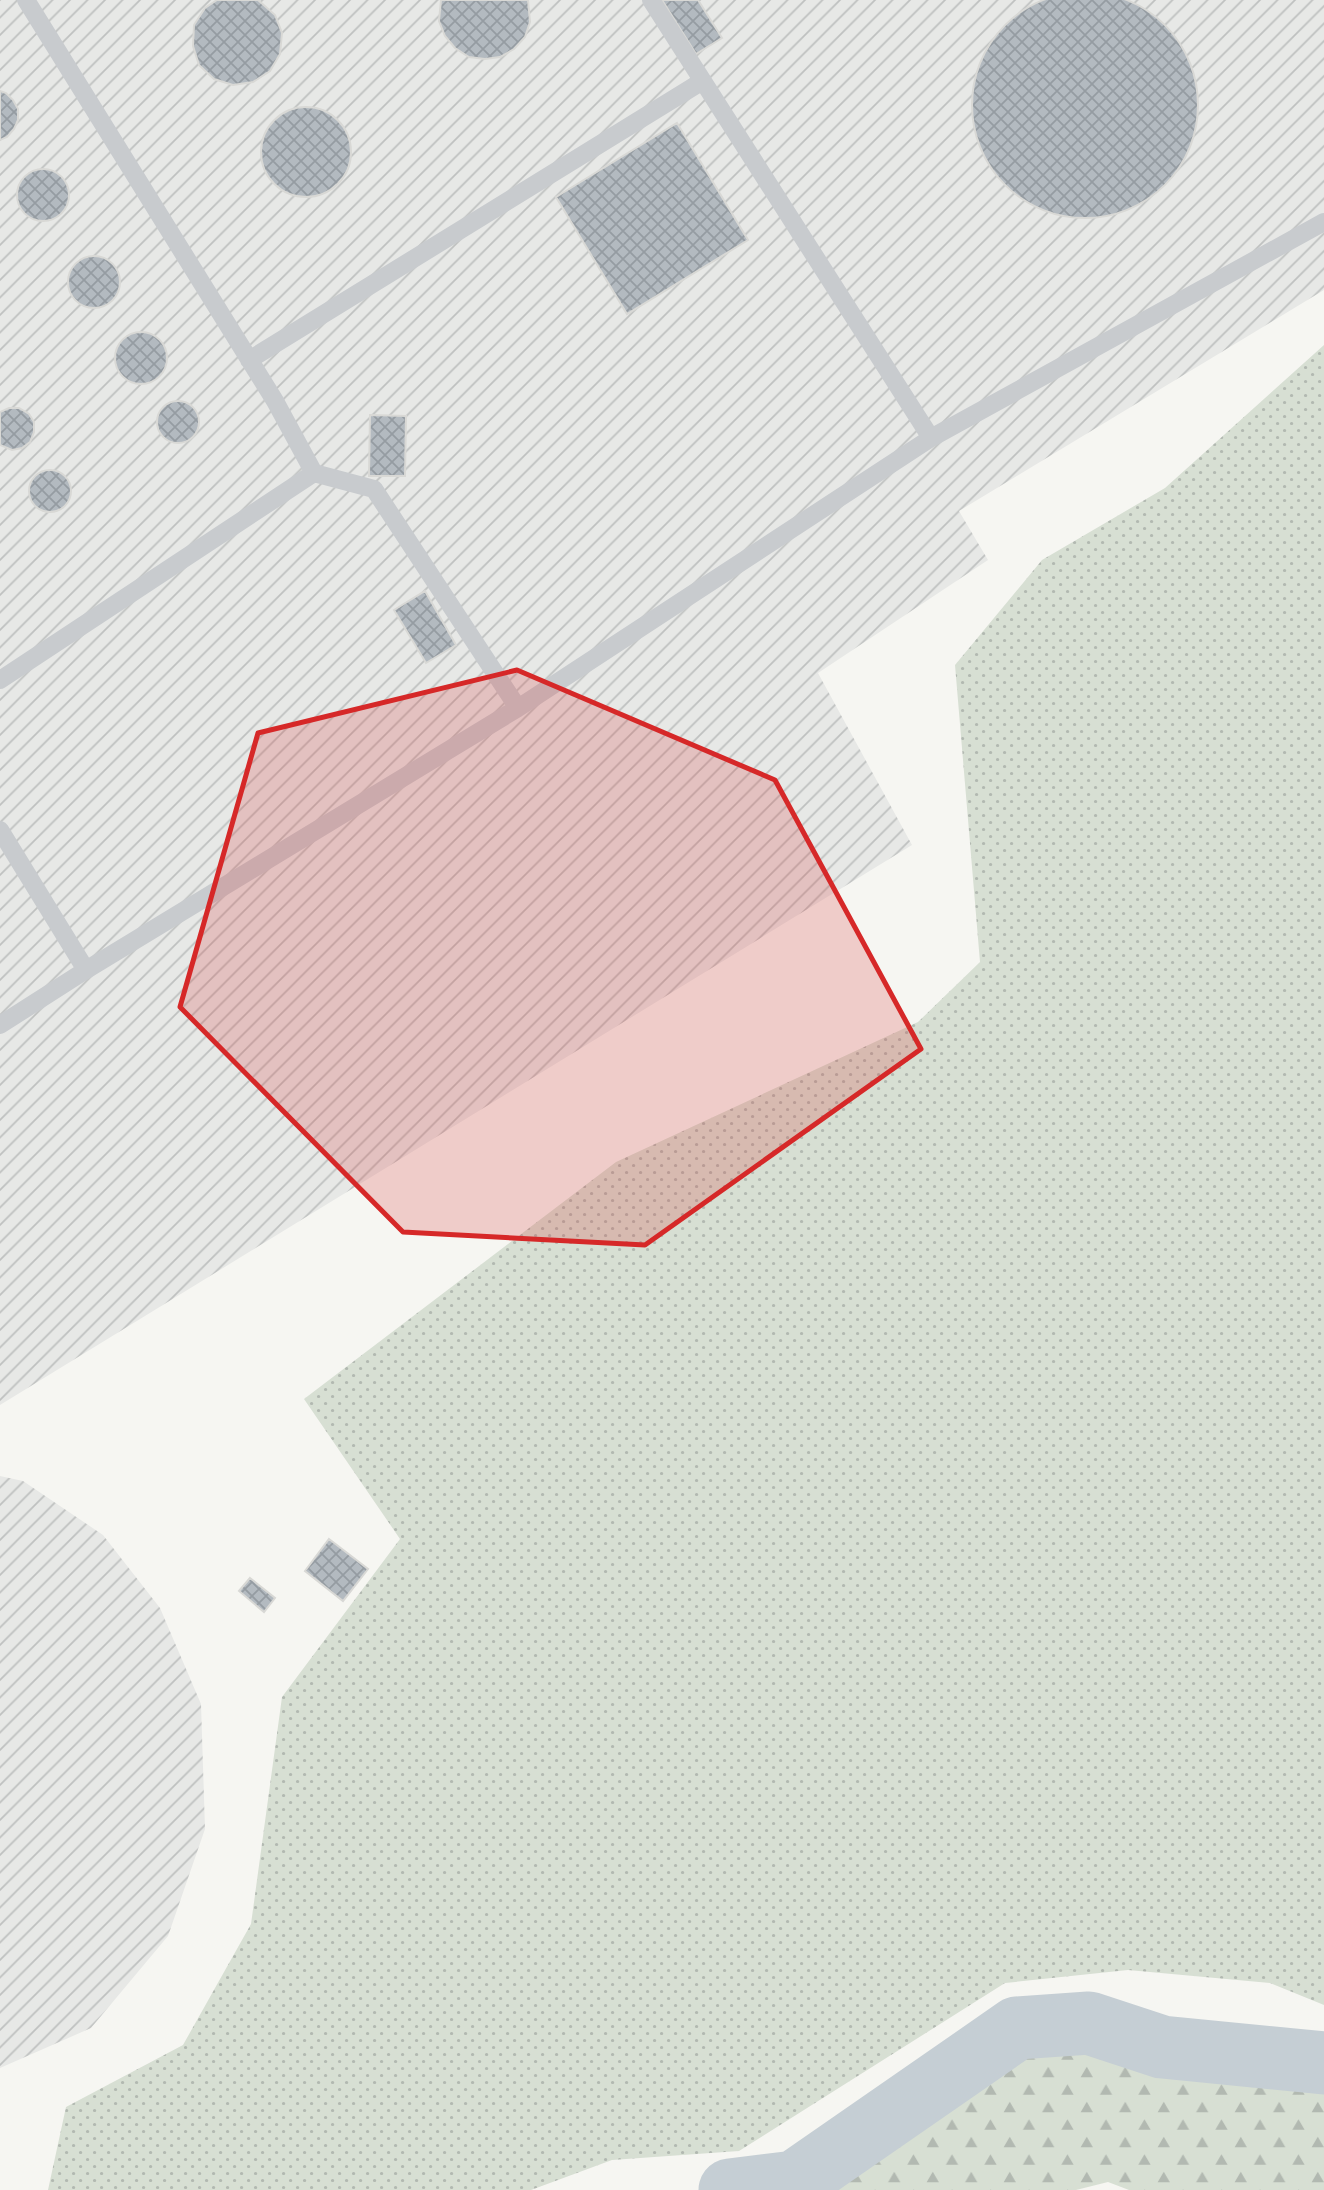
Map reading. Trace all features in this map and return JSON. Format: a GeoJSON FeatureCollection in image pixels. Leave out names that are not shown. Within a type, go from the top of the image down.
{"type":"FeatureCollection","features":[{"type":"Feature","properties":{"kind":"lane"},"geometry":{"type":"LineString","coordinates":[[26,0],[275,401],[314,473],[374,489],[518,708]]}},
{"type":"Feature","properties":{"kind":"lane"},"geometry":{"type":"LineString","coordinates":[[651,0],[931,438]]}},
{"type":"Feature","properties":{"kind":"lane"},"geometry":{"type":"LineString","coordinates":[[249,360],[701,82]]}},
{"type":"Feature","properties":{"kind":"lane"},"geometry":{"type":"LineString","coordinates":[[0,1025],[518,708],[931,438],[1324,222]]}},
{"type":"Feature","properties":{"kind":"lane"},"geometry":{"type":"LineString","coordinates":[[0,680],[314,473]]}},
{"type":"Feature","properties":{"kind":"lane"},"geometry":{"type":"LineString","coordinates":[[0,830],[86,970]]}},
{"type":"Feature","properties":{"kind":"highlighted area"},"geometry":{"type":"Polygon","coordinates":[[[517,670],[775,780],[921,1049],[645,1245],[403,1232],[180,1007],[258,733],[517,670]]]}},
{"type":"Feature","properties":{"kind":"shaded area"},"geometry":{"type":"Polygon","coordinates":[[[0,0],[1324,0],[1324,290],[959,511],[988,560],[818,673],[912,845],[0,1405],[0,0]]]}},
{"type":"Feature","properties":{"kind":"shaded area"},"geometry":{"type":"Polygon","coordinates":[[[0,1476],[23,1481],[103,1535],[160,1608],[201,1704],[205,1829],[168,1936],[91,2028],[0,2068],[0,1476]]]}},
{"type":"Feature","properties":{"kind":"green space"},"geometry":{"type":"Polygon","coordinates":[[[1324,345],[1324,2005],[1270,1983],[1128,1970],[1005,1983],[739,2151],[612,2160],[531,2190],[48,2190],[66,2107],[183,2045],[251,1924],[282,1697],[400,1539],[304,1399],[616,1162],[918,1022],[980,962],[955,665],[1042,560],[1165,488],[1324,345]]]}},
{"type":"Feature","properties":{"kind":"green space"},"geometry":{"type":"Polygon","coordinates":[[[1110,2048],[1324,2078],[1324,2190],[1129,2190],[1108,2182],[1076,2190],[803,2190],[984,2072],[1046,2052],[1110,2048]]]}},
{"type":"Feature","properties":{"kind":"building"},"geometry":{"type":"Polygon","coordinates":[[[1085,-8],[1107,-6],[1128,1],[1148,11],[1165,25],[1179,42],[1189,62],[1196,83],[1196,127],[1189,148],[1179,168],[1165,185],[1148,199],[1128,209],[1107,216],[1085,218],[1063,216],[1042,209],[1022,199],[1005,185],[991,168],[981,148],[974,127],[972,105],[974,83],[981,62],[991,42],[1005,25],[1022,11],[1042,1],[1063,-6],[1085,-8]]]}},
{"type":"Feature","properties":{"kind":"building"},"geometry":{"type":"Polygon","coordinates":[[[217,0],[258,0],[275,15],[282,33],[280,54],[270,71],[253,82],[233,85],[214,79],[199,65],[193,46],[194,25],[205,8],[217,0]]]}},
{"type":"Feature","properties":{"kind":"building"},"geometry":{"type":"Polygon","coordinates":[[[441,0],[528,0],[530,22],[525,37],[514,49],[500,57],[469,57],[455,48],[445,36],[439,21],[441,0]]]}},
{"type":"Feature","properties":{"kind":"building"},"geometry":{"type":"Polygon","coordinates":[[[662,0],[698,0],[722,38],[696,54],[662,0]]]}},
{"type":"Feature","properties":{"kind":"building"},"geometry":{"type":"Polygon","coordinates":[[[0,91],[13,100],[18,109],[18,120],[7,137],[0,140],[0,91]]]}},
{"type":"Feature","properties":{"kind":"building"},"geometry":{"type":"Polygon","coordinates":[[[306,107],[323,110],[338,120],[348,135],[351,152],[348,169],[338,184],[323,194],[306,197],[289,194],[274,184],[264,169],[261,152],[264,135],[274,120],[289,110],[306,107]]]}},
{"type":"Feature","properties":{"kind":"building"},"geometry":{"type":"Polygon","coordinates":[[[677,123],[748,240],[627,314],[556,197],[677,123]]]}},
{"type":"Feature","properties":{"kind":"building"},"geometry":{"type":"Polygon","coordinates":[[[43,169],[53,171],[61,177],[67,185],[67,205],[61,213],[53,219],[43,221],[33,219],[25,213],[19,205],[17,195],[19,185],[25,177],[33,171],[43,169]]]}},
{"type":"Feature","properties":{"kind":"building"},"geometry":{"type":"Polygon","coordinates":[[[94,256],[104,258],[112,264],[118,272],[118,292],[112,300],[104,306],[94,308],[84,306],[76,300],[70,292],[68,282],[70,272],[76,264],[84,258],[94,256]]]}},
{"type":"Feature","properties":{"kind":"building"},"geometry":{"type":"Polygon","coordinates":[[[141,332],[151,334],[159,340],[165,348],[165,368],[159,376],[151,382],[141,384],[131,382],[123,376],[117,368],[115,358],[117,348],[123,340],[131,334],[141,332]]]}},
{"type":"Feature","properties":{"kind":"building"},"geometry":{"type":"Polygon","coordinates":[[[178,401],[193,407],[199,422],[193,437],[178,443],[163,437],[157,422],[163,407],[178,401]]]}},
{"type":"Feature","properties":{"kind":"building"},"geometry":{"type":"Polygon","coordinates":[[[19,408],[29,414],[34,422],[30,442],[22,448],[12,450],[0,445],[0,412],[19,408]]]}},
{"type":"Feature","properties":{"kind":"building"},"geometry":{"type":"Polygon","coordinates":[[[370,415],[406,416],[405,476],[369,476],[370,415]]]}},
{"type":"Feature","properties":{"kind":"building"},"geometry":{"type":"Polygon","coordinates":[[[50,470],[65,476],[71,491],[65,506],[50,512],[35,506],[29,491],[35,476],[50,470]]]}},
{"type":"Feature","properties":{"kind":"building"},"geometry":{"type":"Polygon","coordinates":[[[425,591],[456,645],[426,663],[394,610],[425,591]]]}},
{"type":"Feature","properties":{"kind":"building"},"geometry":{"type":"Polygon","coordinates":[[[329,1539],[368,1569],[343,1601],[305,1571],[329,1539]]]}},
{"type":"Feature","properties":{"kind":"building"},"geometry":{"type":"Polygon","coordinates":[[[250,1578],[275,1598],[264,1612],[239,1591],[250,1578]]]}},
{"type":"Feature","properties":{"kind":"waterway"},"geometry":{"type":"LineString","coordinates":[[730,2190],[795,2182],[1017,2028],[1089,2023],[1162,2047],[1324,2063]]}}]}
